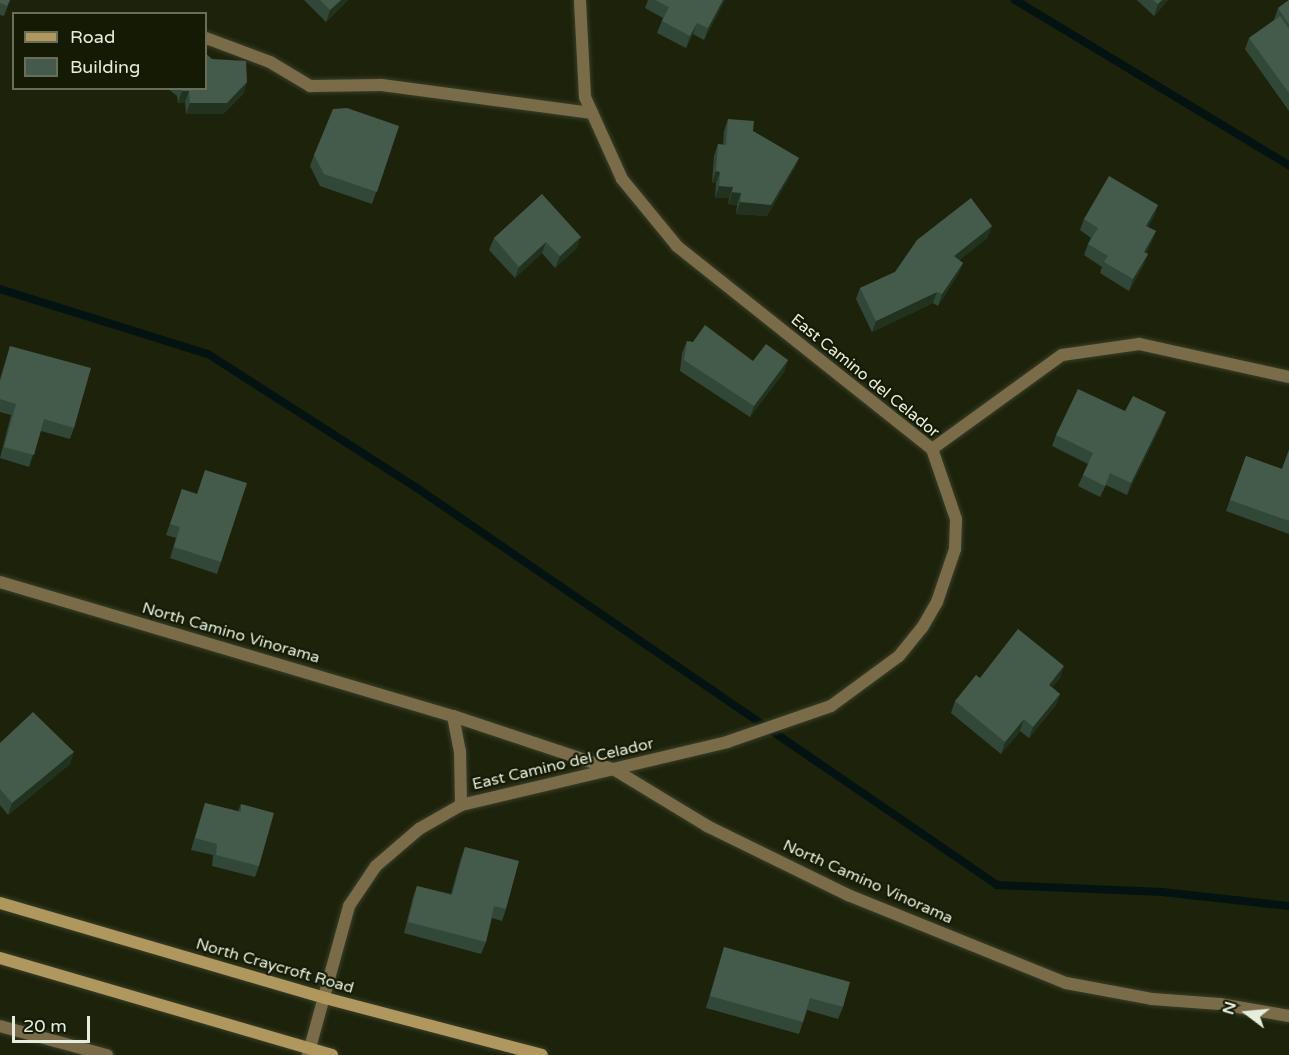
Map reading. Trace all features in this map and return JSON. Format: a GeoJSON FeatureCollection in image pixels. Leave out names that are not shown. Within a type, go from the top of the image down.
{"type":"FeatureCollection","features":[{"type":"Feature","properties":{"kind":"main road","name":"North Craycroft Road"},"geometry":{"type":"LineString","coordinates":[[0,903],[325,998],[542,1055]]}},
{"type":"Feature","properties":{"kind":"main road"},"geometry":{"type":"LineString","coordinates":[[0,958],[309,1052],[332,1055]]}},
{"type":"Feature","properties":{"kind":"street","name":"East Camino del Celador"},"geometry":{"type":"LineString","coordinates":[[309,1052],[349,906],[376,866],[419,830],[461,804],[615,770],[727,742],[831,706],[899,656],[937,602],[955,549],[956,519],[932,449],[677,246],[622,179],[585,97],[580,0]]}},
{"type":"Feature","properties":{"kind":"street"},"geometry":{"type":"LineString","coordinates":[[207,38],[270,62],[310,86],[420,89],[592,113]]}},
{"type":"Feature","properties":{"kind":"street"},"geometry":{"type":"LineString","coordinates":[[932,449],[1062,355],[1139,344],[1289,377]]}},
{"type":"Feature","properties":{"kind":"street","name":"North Camino Vinorama"},"geometry":{"type":"LineString","coordinates":[[0,582],[453,716],[615,770],[707,826],[848,895],[1066,983],[1152,999],[1220,1004],[1289,1016]]}},
{"type":"Feature","properties":{"kind":"street"},"geometry":{"type":"LineString","coordinates":[[453,716],[460,751],[461,804]]}},
{"type":"Feature","properties":{"kind":"street"},"geometry":{"type":"LineString","coordinates":[[0,1026],[107,1055]]}},
{"type":"Feature","properties":{"kind":"building"},"geometry":{"type":"Polygon","coordinates":[[[0,0],[10,0],[7,6],[0,3],[0,0]]]}},
{"type":"Feature","properties":{"kind":"building"},"geometry":{"type":"Polygon","coordinates":[[[320,0],[341,0],[330,10],[320,0]]]}},
{"type":"Feature","properties":{"kind":"building"},"geometry":{"type":"Polygon","coordinates":[[[655,0],[723,0],[708,28],[697,23],[690,36],[662,21],[669,7],[655,0]]]}},
{"type":"Feature","properties":{"kind":"building"},"geometry":{"type":"Polygon","coordinates":[[[1289,0],[1289,24],[1278,8],[1289,0]]]}},
{"type":"Feature","properties":{"kind":"building"},"geometry":{"type":"Polygon","coordinates":[[[1280,16],[1289,29],[1289,93],[1249,38],[1280,16]]]}},
{"type":"Feature","properties":{"kind":"building"},"geometry":{"type":"Polygon","coordinates":[[[207,55],[212,59],[246,61],[247,82],[227,103],[190,103],[189,91],[182,91],[207,90],[207,55]]]}},
{"type":"Feature","properties":{"kind":"building"},"geometry":{"type":"Polygon","coordinates":[[[347,108],[399,126],[377,192],[324,174],[314,155],[333,109],[347,108]]]}},
{"type":"Feature","properties":{"kind":"building"},"geometry":{"type":"Polygon","coordinates":[[[728,119],[754,121],[753,131],[799,158],[771,205],[740,202],[741,193],[732,192],[733,187],[719,186],[720,172],[716,171],[718,144],[726,145],[728,119]]]}},
{"type":"Feature","properties":{"kind":"building"},"geometry":{"type":"Polygon","coordinates":[[[1109,176],[1158,205],[1146,226],[1156,231],[1144,252],[1148,254],[1133,279],[1104,262],[1108,256],[1088,244],[1098,228],[1084,219],[1109,176]]]}},
{"type":"Feature","properties":{"kind":"building"},"geometry":{"type":"Polygon","coordinates":[[[542,194],[581,237],[560,256],[546,242],[519,267],[494,238],[542,194]]]}},
{"type":"Feature","properties":{"kind":"building"},"geometry":{"type":"Polygon","coordinates":[[[971,198],[992,226],[954,256],[963,263],[942,294],[937,292],[876,321],[860,288],[895,272],[917,240],[971,198]]]}},
{"type":"Feature","properties":{"kind":"building"},"geometry":{"type":"Polygon","coordinates":[[[705,325],[753,361],[766,344],[788,360],[754,406],[684,360],[687,341],[693,342],[705,325]]]}},
{"type":"Feature","properties":{"kind":"building"},"geometry":{"type":"Polygon","coordinates":[[[10,346],[91,368],[74,428],[44,419],[34,455],[4,447],[16,404],[0,399],[0,382],[10,346]]]}},
{"type":"Feature","properties":{"kind":"building"},"geometry":{"type":"Polygon","coordinates":[[[1078,389],[1125,411],[1133,396],[1166,412],[1131,483],[1110,473],[1105,486],[1083,475],[1093,453],[1056,435],[1078,389]]]}},
{"type":"Feature","properties":{"kind":"building"},"geometry":{"type":"Polygon","coordinates":[[[1289,450],[1289,521],[1230,500],[1246,456],[1282,469],[1289,450]]]}},
{"type":"Feature","properties":{"kind":"building"},"geometry":{"type":"Polygon","coordinates":[[[205,470],[247,483],[221,562],[174,547],[180,527],[170,524],[182,489],[197,494],[205,470]]]}},
{"type":"Feature","properties":{"kind":"building"},"geometry":{"type":"Polygon","coordinates":[[[1018,629],[1064,666],[1049,685],[1060,694],[1033,727],[1024,719],[1005,742],[955,701],[976,675],[980,678],[1018,629]]]}},
{"type":"Feature","properties":{"kind":"building"},"geometry":{"type":"Polygon","coordinates":[[[33,712],[74,752],[12,803],[0,789],[0,743],[33,712]]]}},
{"type":"Feature","properties":{"kind":"building"},"geometry":{"type":"Polygon","coordinates":[[[205,803],[241,812],[241,804],[274,813],[259,866],[216,855],[217,844],[195,838],[205,803]]]}},
{"type":"Feature","properties":{"kind":"building"},"geometry":{"type":"Polygon","coordinates":[[[465,847],[519,861],[506,909],[494,906],[486,942],[408,922],[417,886],[452,895],[465,847]]]}},
{"type":"Feature","properties":{"kind":"building"},"geometry":{"type":"Polygon","coordinates":[[[724,947],[850,982],[843,1007],[810,998],[803,1022],[710,996],[724,947]]]}},
{"type":"Feature","properties":{"kind":"waterway"},"geometry":{"type":"LineString","coordinates":[[1015,0],[1289,165]]}},
{"type":"Feature","properties":{"kind":"waterway"},"geometry":{"type":"LineString","coordinates":[[0,289],[208,354],[417,488],[997,885],[1162,892],[1289,906]]}}]}
